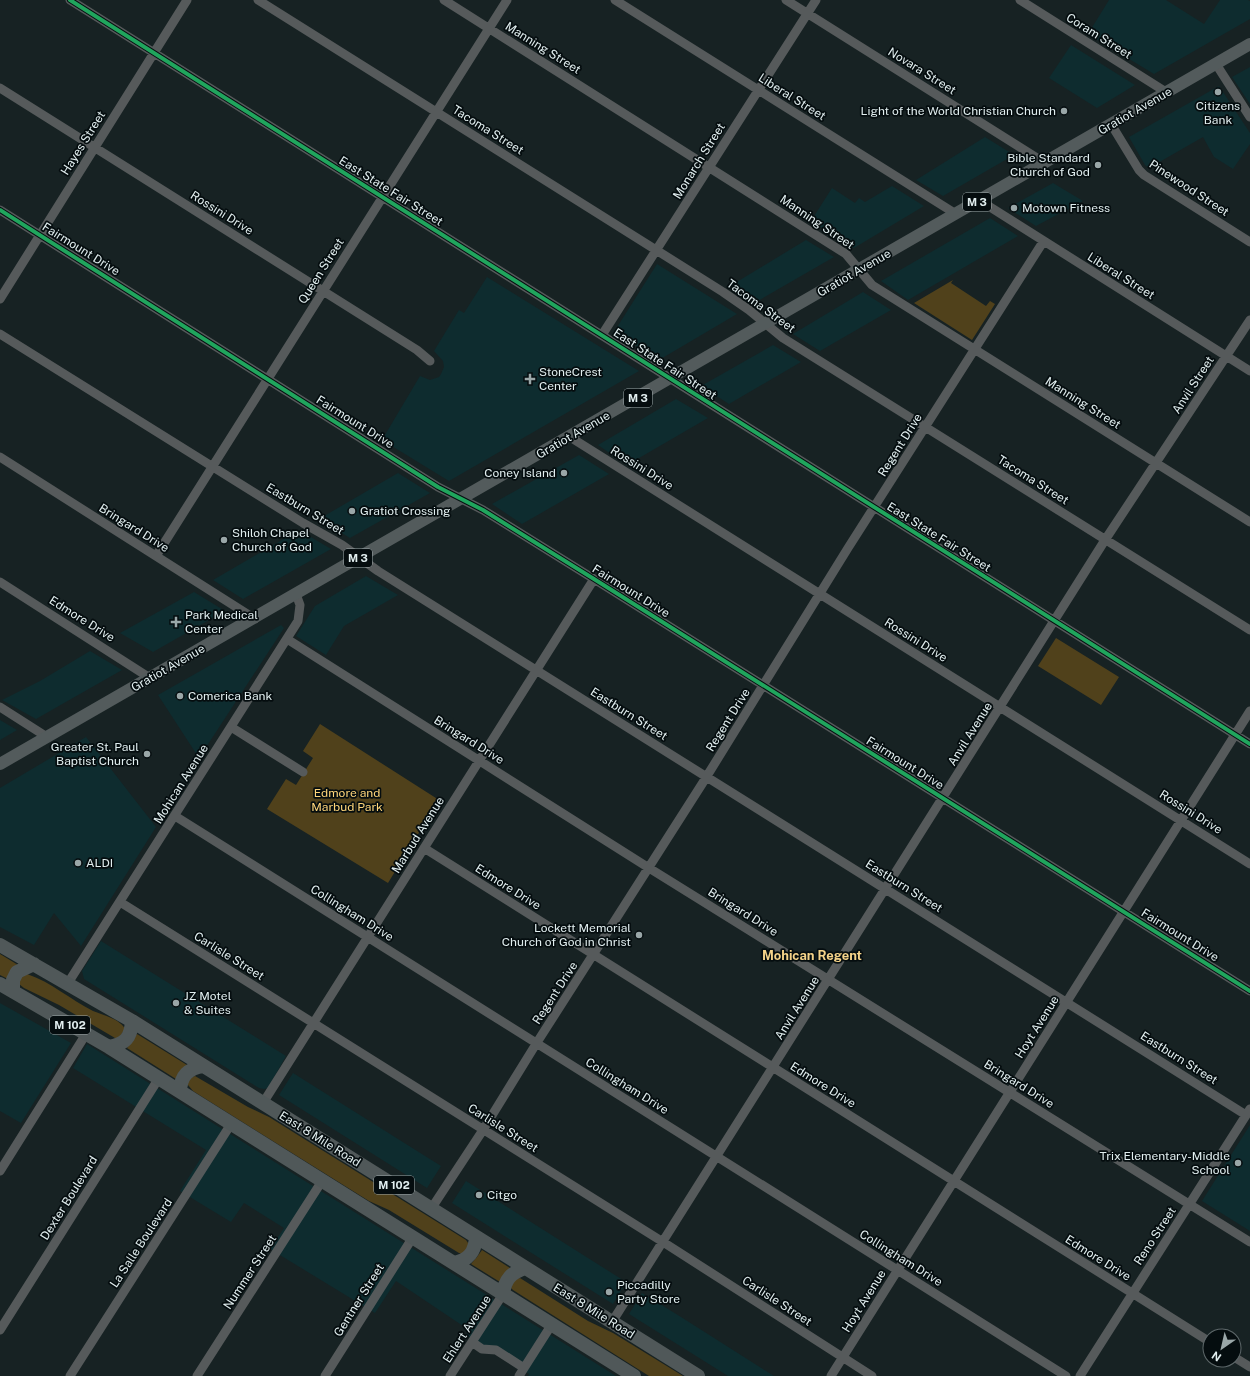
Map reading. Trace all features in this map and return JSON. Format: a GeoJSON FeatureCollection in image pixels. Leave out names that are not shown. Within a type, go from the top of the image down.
{"type":"FeatureCollection","features":[{"type":"Feature","properties":{"kind":"highway","name":"East 8 Mile Road"},"geometry":{"type":"LineString","coordinates":[[0,945],[132,1021],[698,1376]]}},
{"type":"Feature","properties":{"kind":"highway"},"geometry":{"type":"LineString","coordinates":[[13,991],[13,980],[17,972],[34,964]]}},
{"type":"Feature","properties":{"kind":"highway","name":"M 102"},"geometry":{"type":"LineString","coordinates":[[0,984],[109,1047],[634,1376]]}},
{"type":"Feature","properties":{"kind":"highway"},"geometry":{"type":"LineString","coordinates":[[109,1047],[119,1045],[127,1040],[131,1033],[132,1021]]}},
{"type":"Feature","properties":{"kind":"highway"},"geometry":{"type":"LineString","coordinates":[[180,1092],[182,1080],[186,1073],[194,1068],[203,1066]]}},
{"type":"Feature","properties":{"kind":"highway"},"geometry":{"type":"LineString","coordinates":[[454,1263],[465,1260],[471,1255],[476,1237]]}},
{"type":"Feature","properties":{"kind":"highway"},"geometry":{"type":"LineString","coordinates":[[503,1294],[505,1282],[509,1276],[525,1268]]}},
{"type":"Feature","properties":{"kind":"main road","name":"Gratiot Avenue"},"geometry":{"type":"LineString","coordinates":[[0,764],[255,619],[1250,44]]}},
{"type":"Feature","properties":{"kind":"street","name":"East State Fair Street"},"geometry":{"type":"LineString","coordinates":[[70,0],[1250,744]]}},
{"type":"Feature","properties":{"kind":"street","name":"Hayes Street"},"geometry":{"type":"LineString","coordinates":[[0,299],[187,0]]}},
{"type":"Feature","properties":{"kind":"street","name":"Tacoma Street"},"geometry":{"type":"LineString","coordinates":[[258,0],[729,297],[783,338],[1250,630]]}},
{"type":"Feature","properties":{"kind":"street","name":"Manning Street"},"geometry":{"type":"LineString","coordinates":[[444,0],[846,254],[872,285],[1250,522]]}},
{"type":"Feature","properties":{"kind":"street","name":"Queen Street"},"geometry":{"type":"LineString","coordinates":[[156,556],[507,0]]}},
{"type":"Feature","properties":{"kind":"street","name":"Liberal Street"},"geometry":{"type":"LineString","coordinates":[[615,0],[956,214]]}},
{"type":"Feature","properties":{"kind":"street","name":"Novara Street"},"geometry":{"type":"LineString","coordinates":[[786,0],[1045,163]]}},
{"type":"Feature","properties":{"kind":"street","name":"Monarch Street"},"geometry":{"type":"LineString","coordinates":[[602,335],[816,0]]}},
{"type":"Feature","properties":{"kind":"street","name":"Coram Street"},"geometry":{"type":"LineString","coordinates":[[1020,0],[1166,92]]}},
{"type":"Feature","properties":{"kind":"street"},"geometry":{"type":"LineString","coordinates":[[1216,64],[1250,117]]}},
{"type":"Feature","properties":{"kind":"street","name":"Rossini Drive"},"geometry":{"type":"LineString","coordinates":[[0,88],[323,290],[417,350],[430,361]]}},
{"type":"Feature","properties":{"kind":"street","name":"Pinewood Street"},"geometry":{"type":"LineString","coordinates":[[1111,124],[1139,170],[1144,175],[1250,242]]}},
{"type":"Feature","properties":{"kind":"street","name":"Liberal Street"},"geometry":{"type":"LineString","coordinates":[[979,200],[1043,242],[1250,371]]}},
{"type":"Feature","properties":{"kind":"street","name":"Fairmount Drive"},"geometry":{"type":"LineString","coordinates":[[0,210],[440,488],[462,499],[594,579],[1250,991]]}},
{"type":"Feature","properties":{"kind":"street","name":"Regent Drive"},"geometry":{"type":"LineString","coordinates":[[431,1209],[484,1130],[536,1044],[764,686],[819,594],[1043,242]]}},
{"type":"Feature","properties":{"kind":"street","name":"Anvil Street"},"geometry":{"type":"LineString","coordinates":[[1156,463],[1250,320]]}},
{"type":"Feature","properties":{"kind":"street","name":"Eastburn Street"},"geometry":{"type":"LineString","coordinates":[[0,334],[360,557],[378,571],[1066,1002],[1248,1112]]}},
{"type":"Feature","properties":{"kind":"street","name":"Rossini Drive"},"geometry":{"type":"LineString","coordinates":[[570,437],[1250,864]]}},
{"type":"Feature","properties":{"kind":"street","name":"Bringard Drive"},"geometry":{"type":"LineString","coordinates":[[0,457],[255,619]]}},
{"type":"Feature","properties":{"kind":"street","name":"Anvil Avenue"},"geometry":{"type":"LineString","coordinates":[[612,1322],[1105,540],[1156,463]]}},
{"type":"Feature","properties":{"kind":"street","name":"Marbud Avenue"},"geometry":{"type":"LineString","coordinates":[[263,1103],[594,579]]}},
{"type":"Feature","properties":{"kind":"street","name":"Edmore Drive"},"geometry":{"type":"LineString","coordinates":[[0,582],[150,678]]}},
{"type":"Feature","properties":{"kind":"street","name":"Mohican Avenue"},"geometry":{"type":"LineString","coordinates":[[68,983],[298,621],[300,605],[296,594]]}},
{"type":"Feature","properties":{"kind":"street","name":"Bringard Drive"},"geometry":{"type":"LineString","coordinates":[[287,639],[649,868],[1250,1242]]}},
{"type":"Feature","properties":{"kind":"street"},"geometry":{"type":"LineString","coordinates":[[0,707],[47,737]]}},
{"type":"Feature","properties":{"kind":"street","name":"Hoyt Avenue"},"geometry":{"type":"LineString","coordinates":[[830,1376],[1124,912],[1234,734],[1250,711]]}},
{"type":"Feature","properties":{"kind":"street"},"geometry":{"type":"LineString","coordinates":[[231,727],[303,772]]}},
{"type":"Feature","properties":{"kind":"street","name":"Collingham Drive"},"geometry":{"type":"LineString","coordinates":[[175,816],[1066,1376]]}},
{"type":"Feature","properties":{"kind":"street","name":"Edmore Drive"},"geometry":{"type":"LineString","coordinates":[[424,848],[1202,1337]]}},
{"type":"Feature","properties":{"kind":"street","name":"Carlisle Street"},"geometry":{"type":"LineString","coordinates":[[120,902],[663,1242],[872,1376]]}},
{"type":"Feature","properties":{"kind":"street"},"geometry":{"type":"LineString","coordinates":[[0,1171],[86,1034]]}},
{"type":"Feature","properties":{"kind":"street","name":"Dexter Boulevard"},"geometry":{"type":"LineString","coordinates":[[0,1330],[159,1078]]}},
{"type":"Feature","properties":{"kind":"street","name":"Reno Street"},"geometry":{"type":"LineString","coordinates":[[1080,1376],[1248,1112]]}},
{"type":"Feature","properties":{"kind":"street","name":"La Salle Boulevard"},"geometry":{"type":"LineString","coordinates":[[70,1376],[231,1124]]}},
{"type":"Feature","properties":{"kind":"street","name":"Nummer Street"},"geometry":{"type":"LineString","coordinates":[[197,1376],[322,1181]]}},
{"type":"Feature","properties":{"kind":"street","name":"Gentner Street"},"geometry":{"type":"LineString","coordinates":[[325,1376],[413,1238]]}},
{"type":"Feature","properties":{"kind":"street","name":"Ehlert Avenue"},"geometry":{"type":"LineString","coordinates":[[450,1376],[503,1294]]}},
{"type":"Feature","properties":{"kind":"street"},"geometry":{"type":"LineString","coordinates":[[519,1376],[552,1324]]}},
{"type":"Feature","properties":{"kind":"street"},"geometry":{"type":"LineString","coordinates":[[472,1342],[482,1349],[496,1350],[524,1368]]}},
{"type":"Feature","properties":{"kind":"shaded area"},"geometry":{"type":"Polygon","coordinates":[[[1109,0],[1166,0],[1204,24],[1220,0],[1248,0],[1250,1],[1250,19],[1154,74],[1088,34],[1109,0]]]}},
{"type":"Feature","properties":{"kind":"shaded area"},"geometry":{"type":"Polygon","coordinates":[[[1071,45],[1135,85],[1097,108],[1049,78],[1071,45]]]}},
{"type":"Feature","properties":{"kind":"shaded area"},"geometry":{"type":"Polygon","coordinates":[[[1250,67],[1250,104],[1232,77],[1250,67]]]}},
{"type":"Feature","properties":{"kind":"shaded area"},"geometry":{"type":"Polygon","coordinates":[[[1219,86],[1250,133],[1250,144],[1233,169],[1214,157],[1203,137],[1149,168],[1145,165],[1129,137],[1219,86]]]}},
{"type":"Feature","properties":{"kind":"shaded area"},"geometry":{"type":"Polygon","coordinates":[[[985,137],[1014,155],[943,196],[916,180],[985,137]]]}},
{"type":"Feature","properties":{"kind":"shaded area"},"geometry":{"type":"Polygon","coordinates":[[[1053,183],[1083,201],[1036,226],[1008,208],[1053,183]]]}},
{"type":"Feature","properties":{"kind":"shaded area"},"geometry":{"type":"Polygon","coordinates":[[[892,186],[924,206],[854,248],[811,221],[832,188],[855,203],[859,198],[865,202],[892,186]]]}},
{"type":"Feature","properties":{"kind":"shaded area"},"geometry":{"type":"Polygon","coordinates":[[[990,218],[1018,236],[908,300],[881,281],[990,218]]]}},
{"type":"Feature","properties":{"kind":"shaded area"},"geometry":{"type":"Polygon","coordinates":[[[806,240],[834,257],[756,302],[730,286],[806,240]]]}},
{"type":"Feature","properties":{"kind":"shaded area"},"geometry":{"type":"Polygon","coordinates":[[[657,264],[737,314],[659,360],[614,332],[657,264]]]}},
{"type":"Feature","properties":{"kind":"shaded area","name":"StoneCrest Center"},"geometry":{"type":"Polygon","coordinates":[[[487,277],[639,371],[449,481],[382,440],[420,376],[430,380],[439,377],[441,374],[444,367],[443,361],[434,351],[459,310],[464,313],[487,277]]]}},
{"type":"Feature","properties":{"kind":"shaded area"},"geometry":{"type":"Polygon","coordinates":[[[863,292],[891,310],[820,351],[793,334],[863,292]]]}},
{"type":"Feature","properties":{"kind":"shaded area"},"geometry":{"type":"Polygon","coordinates":[[[773,345],[801,362],[729,404],[701,386],[773,345]]]}},
{"type":"Feature","properties":{"kind":"shaded area"},"geometry":{"type":"Polygon","coordinates":[[[676,399],[708,418],[627,465],[598,445],[676,399]]]}},
{"type":"Feature","properties":{"kind":"shaded area"},"geometry":{"type":"Polygon","coordinates":[[[579,455],[609,474],[522,524],[492,504],[579,455]]]}},
{"type":"Feature","properties":{"kind":"shaded area"},"geometry":{"type":"Polygon","coordinates":[[[398,473],[430,493],[350,538],[319,519],[398,473]]]}},
{"type":"Feature","properties":{"kind":"shaded area"},"geometry":{"type":"Polygon","coordinates":[[[299,530],[331,549],[243,599],[213,580],[299,530]]]}},
{"type":"Feature","properties":{"kind":"shaded area"},"geometry":{"type":"Polygon","coordinates":[[[366,576],[398,595],[344,626],[326,655],[296,636],[315,606],[366,576]]]}},
{"type":"Feature","properties":{"kind":"shaded area"},"geometry":{"type":"Polygon","coordinates":[[[194,592],[225,611],[153,652],[120,633],[194,592]]]}},
{"type":"Feature","properties":{"kind":"shaded area"},"geometry":{"type":"Polygon","coordinates":[[[281,625],[284,628],[199,758],[158,695],[281,625]]]}},
{"type":"Feature","properties":{"kind":"shaded area"},"geometry":{"type":"Polygon","coordinates":[[[90,651],[122,670],[36,719],[2,700],[40,681],[90,651]]]}},
{"type":"Feature","properties":{"kind":"shaded area"},"geometry":{"type":"Polygon","coordinates":[[[0,720],[17,730],[0,740],[0,720]]]}},
{"type":"Feature","properties":{"kind":"shaded area"},"geometry":{"type":"Polygon","coordinates":[[[86,737],[156,827],[81,946],[54,913],[34,945],[0,927],[0,788],[86,737]]]}},
{"type":"Feature","properties":{"kind":"shaded area"},"geometry":{"type":"Polygon","coordinates":[[[101,941],[286,1056],[268,1088],[259,1088],[84,979],[82,971],[101,941]]]}},
{"type":"Feature","properties":{"kind":"shaded area"},"geometry":{"type":"Polygon","coordinates":[[[0,1003],[71,1043],[21,1123],[0,1111],[0,1003]]]}},
{"type":"Feature","properties":{"kind":"shaded area"},"geometry":{"type":"Polygon","coordinates":[[[87,1044],[616,1376],[528,1376],[529,1374],[466,1335],[469,1330],[396,1281],[375,1313],[270,1249],[284,1228],[244,1203],[231,1222],[180,1191],[206,1150],[73,1068],[87,1044]]]}},
{"type":"Feature","properties":{"kind":"shaded area"},"geometry":{"type":"Polygon","coordinates":[[[293,1073],[441,1166],[427,1188],[279,1095],[293,1073]]]}},
{"type":"Feature","properties":{"kind":"shaded area","name":"Trix Elementary-Middle School"},"geometry":{"type":"Polygon","coordinates":[[[1250,1125],[1250,1231],[1202,1201],[1250,1125]]]}},
{"type":"Feature","properties":{"kind":"shaded area"},"geometry":{"type":"Polygon","coordinates":[[[466,1181],[626,1282],[613,1304],[452,1203],[466,1181]]]}},
{"type":"Feature","properties":{"kind":"shaded area"},"geometry":{"type":"Polygon","coordinates":[[[642,1293],[774,1376],[728,1376],[629,1314],[642,1293]]]}},
{"type":"Feature","properties":{"kind":"green space"},"geometry":{"type":"Polygon","coordinates":[[[953,280],[951,283],[986,306],[990,301],[995,304],[972,340],[914,303],[953,280]]]}},
{"type":"Feature","properties":{"kind":"green space"},"geometry":{"type":"Polygon","coordinates":[[[1056,638],[1119,677],[1101,705],[1038,666],[1056,638]]]}},
{"type":"Feature","properties":{"kind":"green space","name":"Edmore and Marbud Park"},"geometry":{"type":"Polygon","coordinates":[[[320,724],[439,800],[388,883],[267,809],[286,779],[296,785],[313,758],[303,751],[320,724]]]}},
{"type":"Feature","properties":{"kind":"green space"},"geometry":{"type":"Polygon","coordinates":[[[0,954],[18,965],[8,979],[0,975],[0,954]]]}},
{"type":"Feature","properties":{"kind":"green space"},"geometry":{"type":"Polygon","coordinates":[[[27,974],[53,986],[85,1007],[115,1020],[125,1029],[118,1039],[115,1038],[59,1005],[24,988],[19,984],[20,978],[27,974]]]}},
{"type":"Feature","properties":{"kind":"green space"},"geometry":{"type":"Polygon","coordinates":[[[137,1034],[187,1065],[176,1079],[127,1048],[137,1034]]]}},
{"type":"Feature","properties":{"kind":"green space"},"geometry":{"type":"Polygon","coordinates":[[[195,1076],[248,1107],[269,1117],[466,1240],[470,1246],[462,1254],[459,1253],[389,1210],[369,1201],[193,1091],[188,1085],[188,1079],[195,1076]]]}},
{"type":"Feature","properties":{"kind":"green space"},"geometry":{"type":"Polygon","coordinates":[[[482,1250],[510,1268],[500,1282],[471,1264],[482,1250]]]}},
{"type":"Feature","properties":{"kind":"green space"},"geometry":{"type":"Polygon","coordinates":[[[520,1278],[588,1321],[613,1333],[683,1376],[649,1376],[513,1290],[511,1288],[513,1280],[520,1278]]]}},
{"type":"Feature","properties":{"kind":"cycle path"},"geometry":{"type":"LineString","coordinates":[[70,0],[1250,744]]}},
{"type":"Feature","properties":{"kind":"cycle path"},"geometry":{"type":"LineString","coordinates":[[0,210],[438,487],[483,510],[1250,991]]}},
{"type":"Feature","properties":{"kind":"place","name":"Citizens Bank"},"geometry":{"type":"Point","coordinates":[1218,92]}},
{"type":"Feature","properties":{"kind":"place","name":"Light of the World Christian Church"},"geometry":{"type":"Point","coordinates":[1064,111]}},
{"type":"Feature","properties":{"kind":"place","name":"Bible Standard Church of God"},"geometry":{"type":"Point","coordinates":[1098,165]}},
{"type":"Feature","properties":{"kind":"place","name":"Motown Fitness"},"geometry":{"type":"Point","coordinates":[1014,208]}},
{"type":"Feature","properties":{"kind":"place","name":"StoneCrest Center"},"geometry":{"type":"Point","coordinates":[530,379]}},
{"type":"Feature","properties":{"kind":"place","name":"Coney Island"},"geometry":{"type":"Point","coordinates":[564,473]}},
{"type":"Feature","properties":{"kind":"place","name":"Gratiot Crossing"},"geometry":{"type":"Point","coordinates":[352,511]}},
{"type":"Feature","properties":{"kind":"place","name":"Shiloh Chapel Church of God"},"geometry":{"type":"Point","coordinates":[224,540]}},
{"type":"Feature","properties":{"kind":"place","name":"Park Medical Center"},"geometry":{"type":"Point","coordinates":[176,622]}},
{"type":"Feature","properties":{"kind":"place","name":"Comerica Bank"},"geometry":{"type":"Point","coordinates":[180,696]}},
{"type":"Feature","properties":{"kind":"place","name":"Greater St. Paul Baptist Church"},"geometry":{"type":"Point","coordinates":[147,754]}},
{"type":"Feature","properties":{"kind":"place","name":"ALDI"},"geometry":{"type":"Point","coordinates":[78,863]}},
{"type":"Feature","properties":{"kind":"place","name":"Lockett Memorial Church of God in Christ"},"geometry":{"type":"Point","coordinates":[639,935]}},
{"type":"Feature","properties":{"kind":"place","name":"JZ Motel & Suites"},"geometry":{"type":"Point","coordinates":[176,1003]}},
{"type":"Feature","properties":{"kind":"place","name":"Trix Elementary-Middle School"},"geometry":{"type":"Point","coordinates":[1238,1163]}},
{"type":"Feature","properties":{"kind":"place","name":"Citgo"},"geometry":{"type":"Point","coordinates":[479,1195]}},
{"type":"Feature","properties":{"kind":"place","name":"Piccadilly Party Store"},"geometry":{"type":"Point","coordinates":[609,1292]}},
{"type":"Feature","properties":{"kind":"district","name":"Mohican Regent"},"geometry":{"type":"Point","coordinates":[812,955]}}]}
